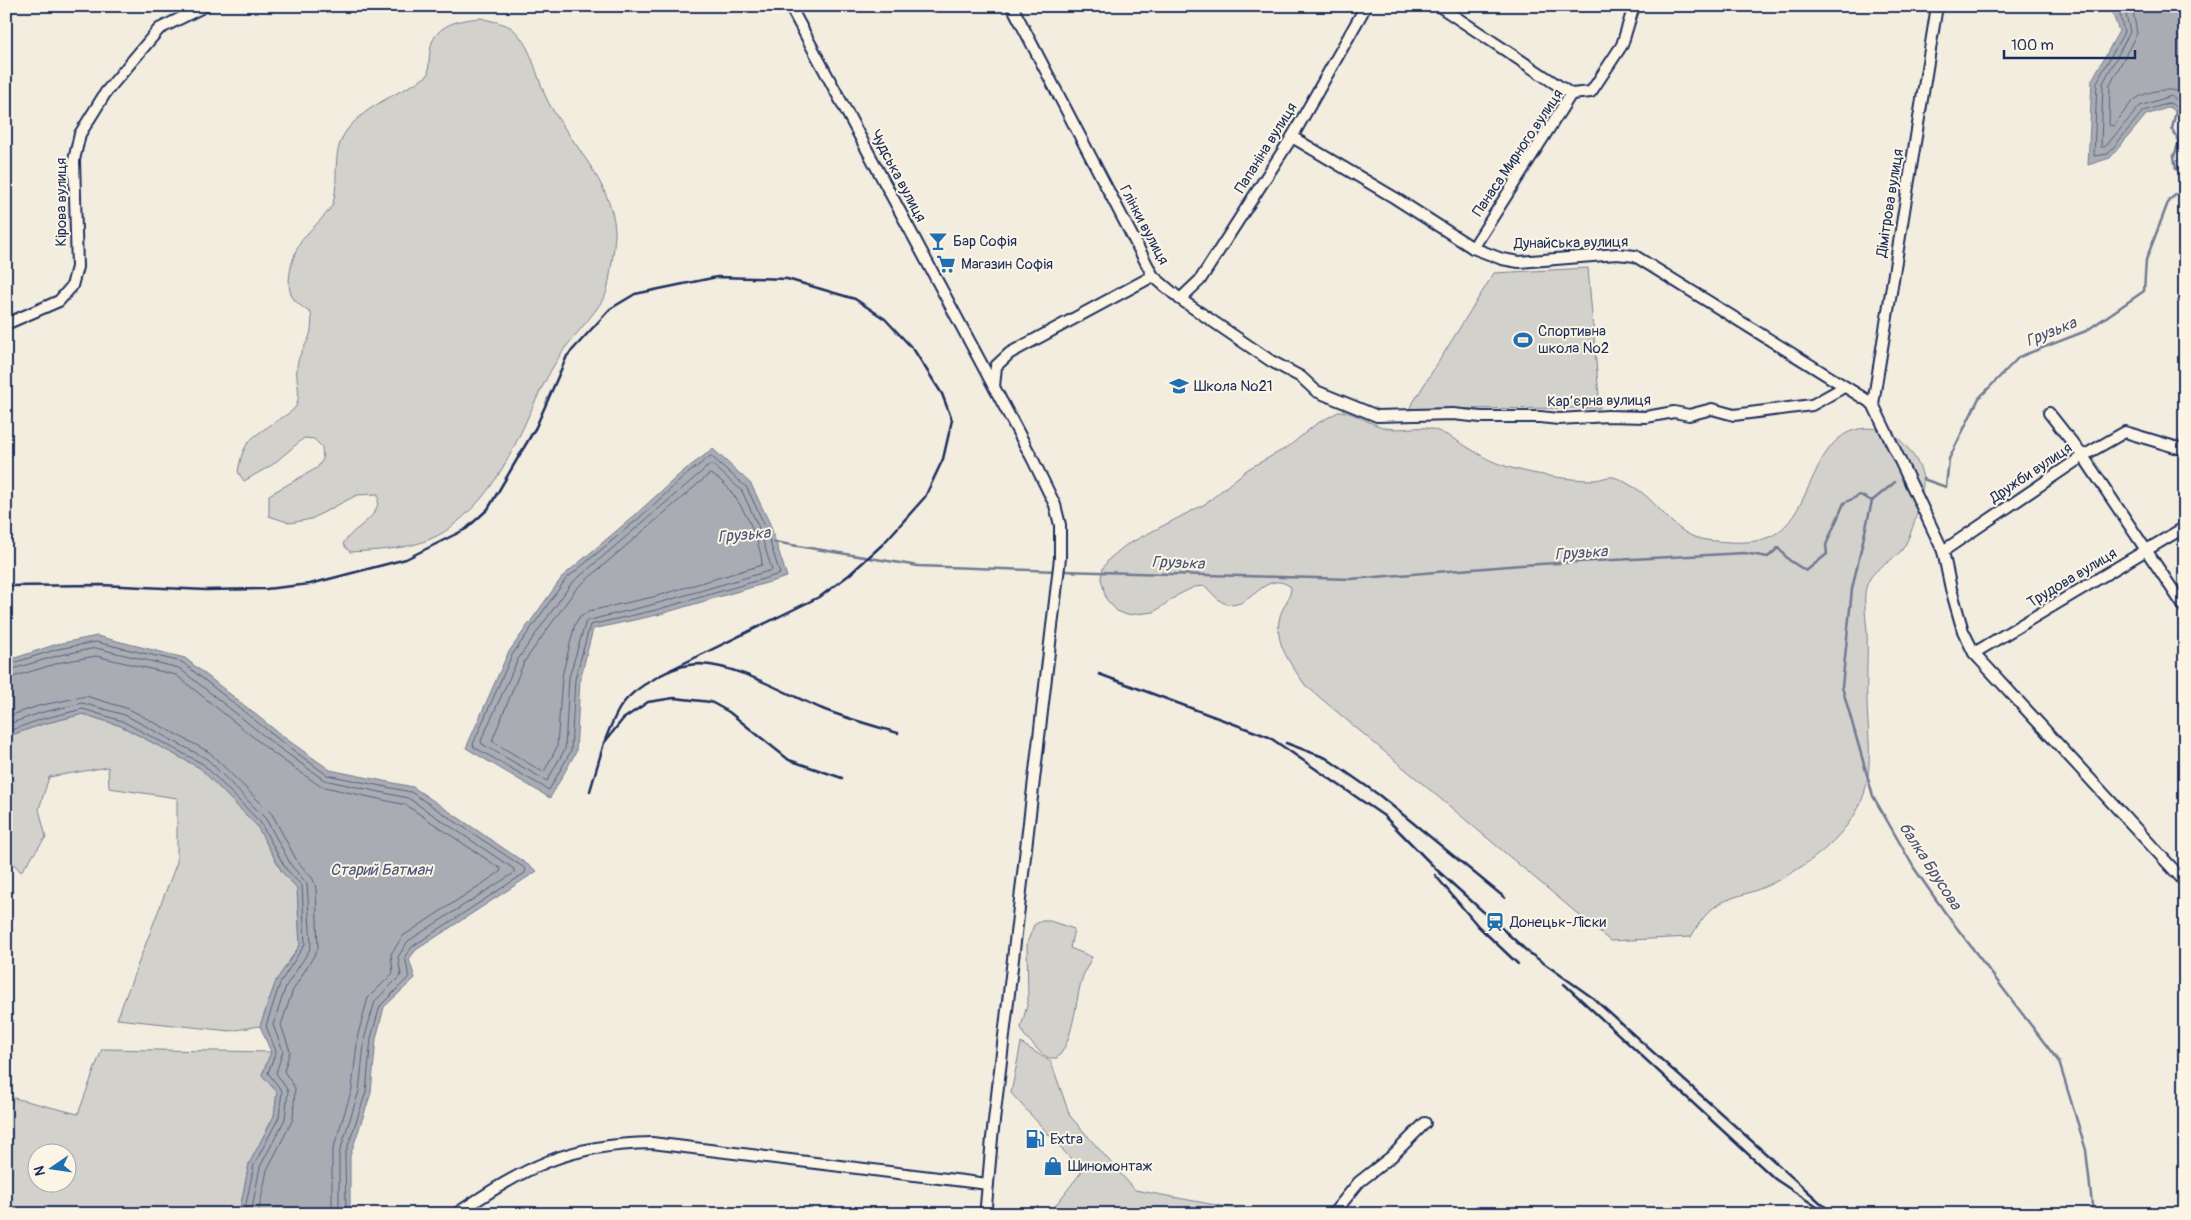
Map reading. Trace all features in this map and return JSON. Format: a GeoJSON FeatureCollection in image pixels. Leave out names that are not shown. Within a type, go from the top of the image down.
{"type":"FeatureCollection","features":[{"type":"Feature","properties":{"kind":"street","name":"Кірова вулиця"},"geometry":{"type":"LineString","coordinates":[[6,324],[59,302],[72,286],[77,267],[74,160],[80,134],[106,92],[159,29],[205,6]]}},
{"type":"Feature","properties":{"kind":"street","name":"Чудська вулиця"},"geometry":{"type":"LineString","coordinates":[[790,6],[994,387],[1054,506],[1060,525],[1060,558],[988,1184],[986,1206],[988,1214]]}},
{"type":"Feature","properties":{"kind":"street","name":"Глінки вулиця"},"geometry":{"type":"LineString","coordinates":[[1012,6],[1153,276],[1180,299],[1272,361],[1301,378],[1316,391],[1377,416]]}},
{"type":"Feature","properties":{"kind":"street","name":"Папаніна вулиця"},"geometry":{"type":"LineString","coordinates":[[1180,299],[1200,280],[1292,137],[1366,6]]}},
{"type":"Feature","properties":{"kind":"street"},"geometry":{"type":"LineString","coordinates":[[1439,6],[1572,94]]}},
{"type":"Feature","properties":{"kind":"street","name":"Панаса Мирного вулиця"},"geometry":{"type":"LineString","coordinates":[[1473,248],[1572,94],[1591,92],[1622,45],[1634,6]]}},
{"type":"Feature","properties":{"kind":"street","name":"Дімітрова вулиця"},"geometry":{"type":"LineString","coordinates":[[1873,404],[1937,6]]}},
{"type":"Feature","properties":{"kind":"street","name":"Дунайська вулиця"},"geometry":{"type":"LineString","coordinates":[[1292,137],[1395,198],[1473,248],[1502,259],[1519,262],[1617,254],[1635,256],[1873,404]]}},
{"type":"Feature","properties":{"kind":"street"},"geometry":{"type":"LineString","coordinates":[[994,387],[996,366],[1010,353],[1153,276]]}},
{"type":"Feature","properties":{"kind":"street","name":"Кар’єрна вулиця"},"geometry":{"type":"LineString","coordinates":[[1377,416],[1453,414],[1481,417],[1540,417],[1559,419],[1608,416],[1646,418],[1674,412],[1689,415],[1712,409],[1734,415],[1812,405],[1844,387]]}},
{"type":"Feature","properties":{"kind":"street"},"geometry":{"type":"LineString","coordinates":[[1873,404],[1943,551],[1950,589],[1963,631],[1974,653],[2185,882]]}},
{"type":"Feature","properties":{"kind":"street"},"geometry":{"type":"LineString","coordinates":[[2049,413],[2083,456],[2185,608]]}},
{"type":"Feature","properties":{"kind":"street","name":"Дружби вулиця"},"geometry":{"type":"LineString","coordinates":[[1943,551],[2083,456],[2125,432],[2141,435],[2185,450]]}},
{"type":"Feature","properties":{"kind":"street","name":"Трудова вулиця"},"geometry":{"type":"LineString","coordinates":[[1974,653],[2185,526]]}},
{"type":"Feature","properties":{"kind":"street"},"geometry":{"type":"LineString","coordinates":[[1333,1214],[1359,1182],[1391,1157],[1425,1123]]}},
{"type":"Feature","properties":{"kind":"street"},"geometry":{"type":"LineString","coordinates":[[456,1214],[507,1180],[548,1160],[606,1145],[630,1143],[690,1147],[988,1184]]}},
{"type":"Feature","properties":{"kind":"shaded area"},"geometry":{"type":"Polygon","coordinates":[[[481,18],[510,27],[520,37],[531,56],[551,107],[599,180],[612,212],[615,229],[607,291],[594,312],[557,360],[501,470],[488,490],[471,509],[451,527],[428,540],[403,547],[350,552],[343,544],[348,537],[372,516],[378,503],[378,494],[357,495],[311,519],[290,523],[269,516],[269,495],[317,468],[323,459],[322,447],[314,439],[304,438],[272,465],[244,481],[238,472],[240,461],[250,440],[291,412],[297,405],[298,360],[309,338],[312,323],[311,313],[293,298],[290,292],[291,266],[298,248],[306,235],[332,206],[335,194],[337,157],[342,139],[347,130],[365,113],[428,75],[432,42],[441,30],[453,23],[481,18]]]}},
{"type":"Feature","properties":{"kind":"shaded area","name":"Спортивна школа №2"},"geometry":{"type":"Polygon","coordinates":[[[1588,268],[1600,408],[1409,409],[1494,273],[1588,268]]]}},
{"type":"Feature","properties":{"kind":"shaded area"},"geometry":{"type":"Polygon","coordinates":[[[1340,411],[1387,428],[1432,429],[1447,435],[1494,462],[1540,475],[1579,480],[1594,480],[1608,477],[1624,481],[1640,491],[1683,531],[1694,537],[1706,540],[1730,542],[1762,540],[1785,526],[1797,510],[1826,453],[1839,438],[1856,430],[1879,429],[1894,435],[1918,463],[1923,486],[1916,516],[1905,545],[1901,551],[1874,573],[1870,578],[1865,593],[1868,773],[1862,801],[1855,814],[1838,836],[1796,870],[1773,883],[1717,905],[1700,922],[1691,937],[1610,941],[1305,685],[1285,653],[1279,635],[1280,616],[1290,595],[1291,587],[1281,582],[1272,583],[1264,586],[1240,603],[1232,605],[1222,602],[1205,586],[1194,587],[1178,595],[1154,612],[1127,615],[1117,611],[1106,599],[1101,578],[1103,568],[1109,559],[1126,545],[1205,504],[1248,469],[1288,447],[1316,424],[1340,411]]]}},
{"type":"Feature","properties":{"kind":"shaded area"},"geometry":{"type":"Polygon","coordinates":[[[83,714],[121,726],[200,768],[257,826],[282,872],[297,888],[300,945],[276,981],[260,1026],[230,1031],[117,1019],[177,862],[177,798],[109,788],[108,767],[49,777],[39,809],[46,837],[21,872],[6,855],[6,841],[10,828],[6,826],[6,737],[43,724],[83,714]]]}},
{"type":"Feature","properties":{"kind":"shaded area"},"geometry":{"type":"Polygon","coordinates":[[[1041,921],[1050,921],[1074,929],[1070,948],[1092,957],[1081,982],[1067,1043],[1057,1058],[1049,1058],[1042,1054],[1024,1035],[1021,1027],[1028,1002],[1027,943],[1034,925],[1041,921]]]}},
{"type":"Feature","properties":{"kind":"shaded area"},"geometry":{"type":"Polygon","coordinates":[[[1021,1043],[1051,1062],[1070,1116],[1135,1190],[1264,1214],[1056,1214],[1052,1210],[1082,1171],[1011,1093],[1021,1043]]]}},
{"type":"Feature","properties":{"kind":"shaded area"},"geometry":{"type":"Polygon","coordinates":[[[102,1049],[271,1052],[262,1075],[277,1092],[274,1116],[249,1164],[239,1214],[6,1214],[6,1096],[78,1114],[102,1049]]]}},
{"type":"Feature","properties":{"kind":"water"},"geometry":{"type":"Polygon","coordinates":[[[2113,6],[2185,6],[2185,120],[2170,107],[2146,115],[2110,158],[2088,165],[2092,80],[2119,31],[2112,12],[2113,6]]]}},
{"type":"Feature","properties":{"kind":"water"},"geometry":{"type":"Polygon","coordinates":[[[713,449],[751,484],[770,524],[787,577],[657,615],[593,629],[580,680],[576,752],[550,798],[466,748],[508,653],[563,576],[634,516],[682,472],[713,449]]]}},
{"type":"Feature","properties":{"kind":"water","name":"Старий Батман"},"geometry":{"type":"Polygon","coordinates":[[[97,636],[185,658],[285,738],[330,770],[413,787],[537,871],[416,950],[409,959],[415,978],[384,1007],[376,1039],[371,1093],[350,1156],[350,1214],[239,1214],[249,1164],[274,1116],[277,1092],[262,1075],[271,1052],[260,1026],[276,981],[300,945],[297,888],[282,872],[257,826],[200,768],[121,726],[83,714],[43,724],[6,737],[6,661],[57,644],[97,636]]]}},
{"type":"Feature","properties":{"kind":"waterway","name":"Грузька"},"geometry":{"type":"LineString","coordinates":[[2176,111],[2172,129],[2179,142],[2174,156],[2176,169],[2185,173]]}},
{"type":"Feature","properties":{"kind":"waterway","name":"Грузька"},"geometry":{"type":"LineString","coordinates":[[1923,479],[1946,487],[1949,459],[1979,398],[2019,357],[2086,331],[2144,291],[2146,260],[2169,200],[2177,194],[2182,198],[2185,197]]}},
{"type":"Feature","properties":{"kind":"waterway","name":"Грузька"},"geometry":{"type":"LineString","coordinates":[[1062,571],[1351,579],[1521,565],[1744,553],[1768,557],[1778,548],[1789,560],[1806,571],[1827,554],[1826,545],[1844,503],[1860,495],[1872,501],[1895,482]]}},
{"type":"Feature","properties":{"kind":"waterway","name":"балка Брусова"},"geometry":{"type":"LineString","coordinates":[[1872,501],[1852,589],[1842,687],[1873,796],[1914,868],[1944,911],[2059,1062],[2086,1150],[2093,1214]]}},
{"type":"Feature","properties":{"kind":"waterway","name":"Грузька"},"geometry":{"type":"LineString","coordinates":[[774,542],[918,566],[1057,571]]}},
{"type":"Feature","properties":{"kind":"railway"},"geometry":{"type":"LineString","coordinates":[[6,586],[101,585],[206,590],[266,589],[310,584],[406,559],[466,529],[488,509],[536,427],[567,356],[610,309],[635,294],[717,277],[787,279],[855,299],[885,319],[914,350],[942,394],[952,420],[943,459],[925,497],[883,544],[849,575],[821,596],[670,670]]}},
{"type":"Feature","properties":{"kind":"railway"},"geometry":{"type":"LineString","coordinates":[[604,743],[617,713],[627,698],[634,692],[643,685],[670,671],[688,665],[700,664],[716,666],[748,675],[825,710],[898,733]]}},
{"type":"Feature","properties":{"kind":"railway"},"geometry":{"type":"LineString","coordinates":[[1099,674],[1269,737],[1384,816],[1437,870],[1528,952],[1593,998],[1833,1214]]}},
{"type":"Feature","properties":{"kind":"railway"},"geometry":{"type":"LineString","coordinates":[[590,791],[604,743],[623,719],[648,702],[674,698],[711,702],[729,712],[789,760],[842,778]]}},
{"type":"Feature","properties":{"kind":"railway"},"geometry":{"type":"LineString","coordinates":[[1286,743],[1326,758],[1379,795],[1505,898]]}},
{"type":"Feature","properties":{"kind":"railway"},"geometry":{"type":"LineString","coordinates":[[1435,875],[1478,926],[1518,964]]}},
{"type":"Feature","properties":{"kind":"railway"},"geometry":{"type":"LineString","coordinates":[[1564,984],[1775,1179],[1817,1207]]}},
{"type":"Feature","properties":{"kind":"place","name":"Бар Софія"},"geometry":{"type":"Point","coordinates":[938,241]}},
{"type":"Feature","properties":{"kind":"place","name":"Магазин Софія"},"geometry":{"type":"Point","coordinates":[946,264]}},
{"type":"Feature","properties":{"kind":"place","name":"Спортивна школа №2"},"geometry":{"type":"Point","coordinates":[1523,340]}},
{"type":"Feature","properties":{"kind":"place","name":"Школа №21"},"geometry":{"type":"Point","coordinates":[1179,386]}},
{"type":"Feature","properties":{"kind":"place","name":"Донецьк-Ліски"},"geometry":{"type":"Point","coordinates":[1495,922]}},
{"type":"Feature","properties":{"kind":"place","name":"Extra"},"geometry":{"type":"Point","coordinates":[1035,1139]}},
{"type":"Feature","properties":{"kind":"place","name":"Шиномонтаж"},"geometry":{"type":"Point","coordinates":[1053,1166]}}]}
